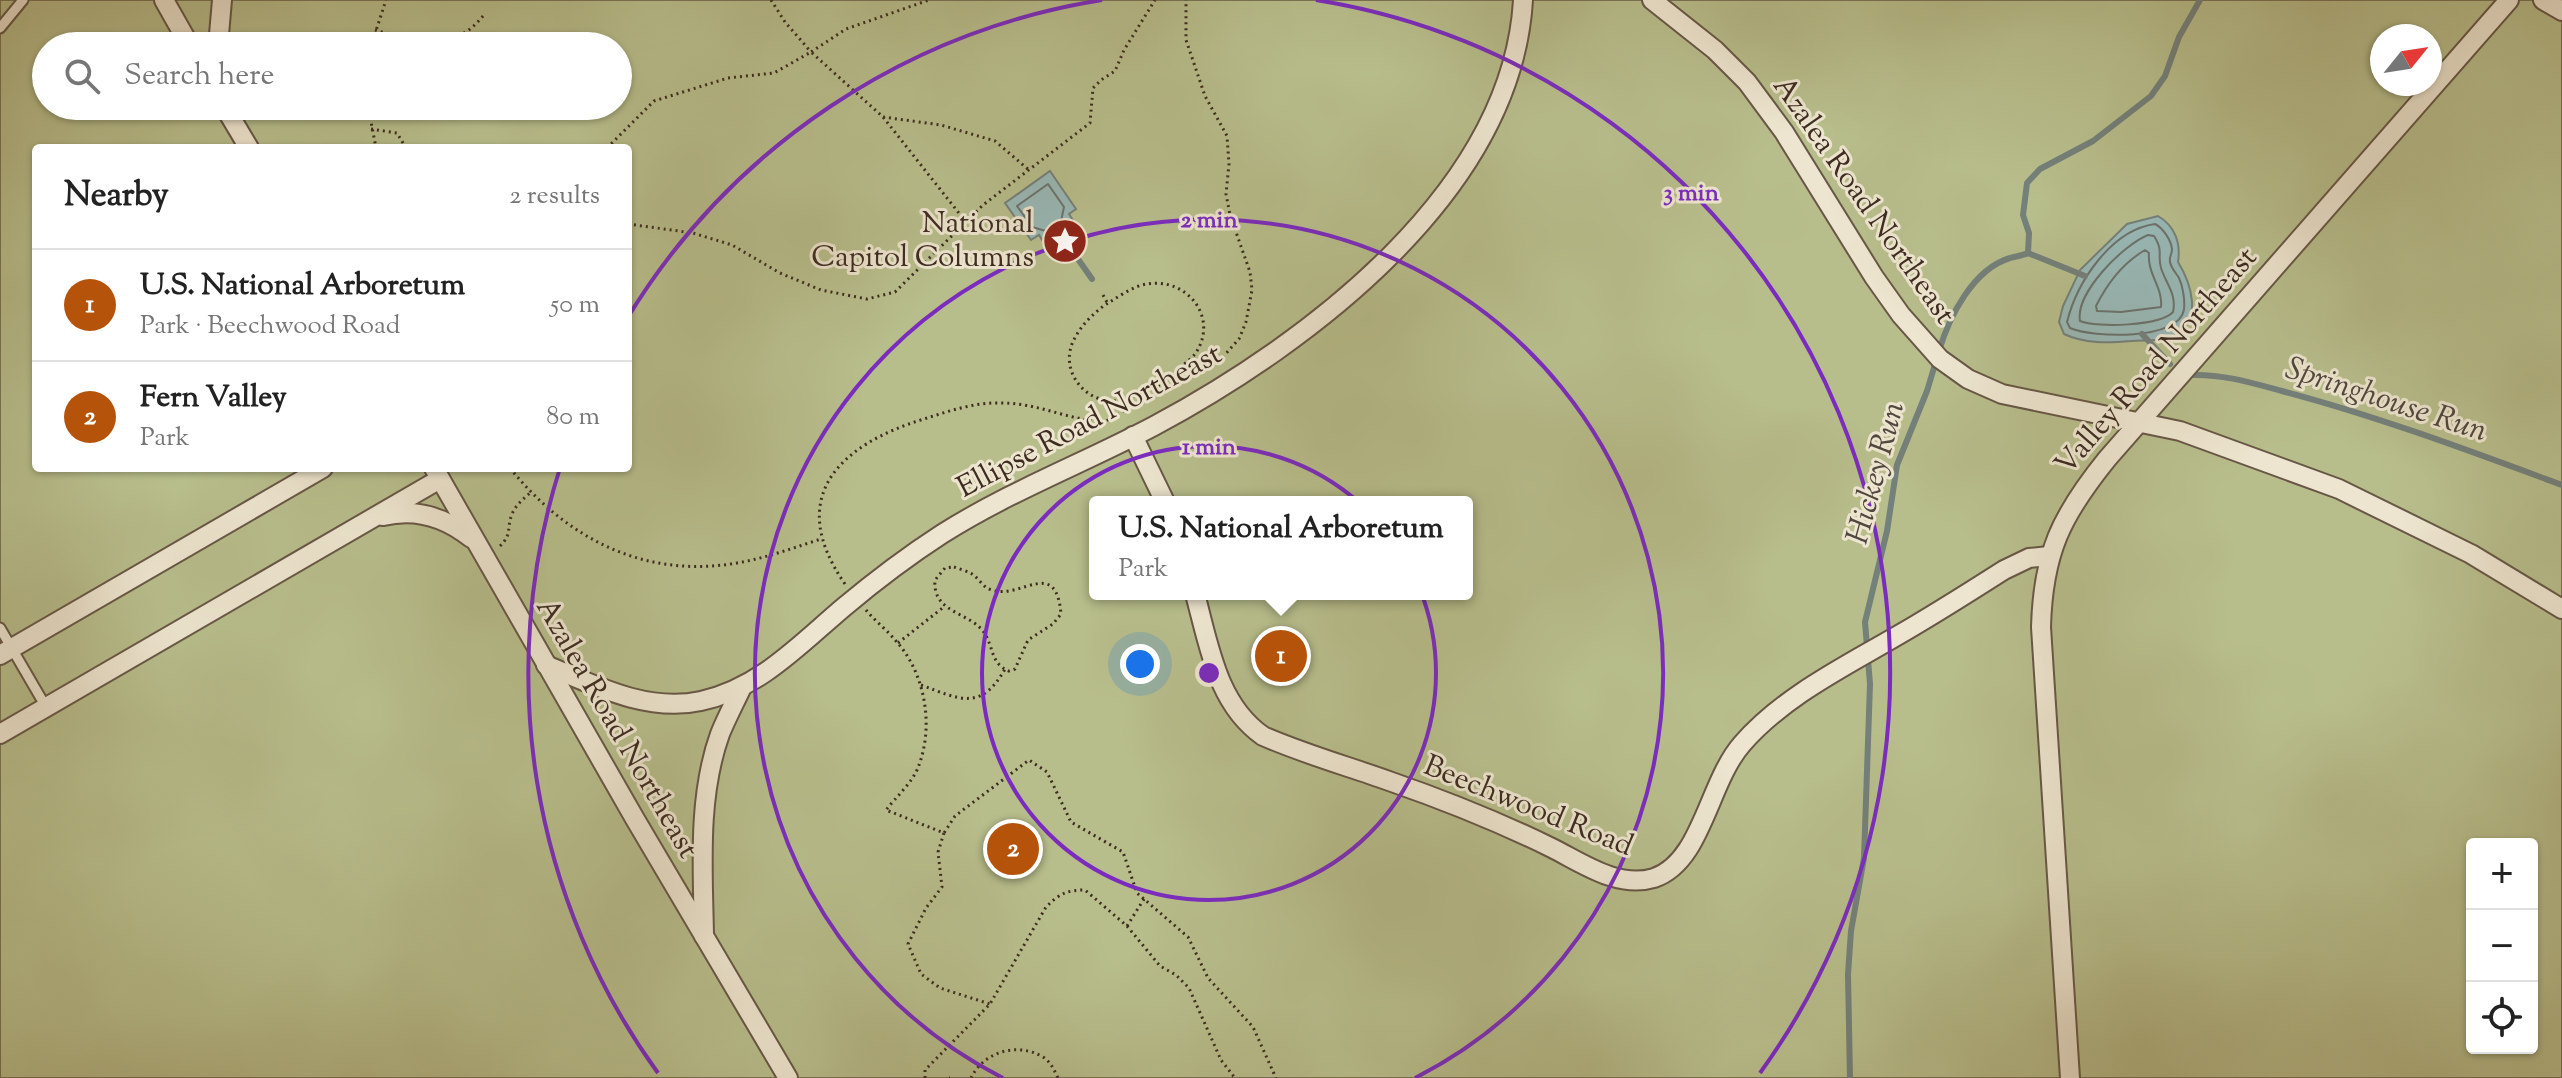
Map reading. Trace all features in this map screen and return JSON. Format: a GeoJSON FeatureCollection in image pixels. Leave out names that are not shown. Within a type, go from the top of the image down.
{"type":"FeatureCollection","features":[{"type":"Feature","properties":{"kind":"street"},"geometry":{"type":"LineString","coordinates":[[164,0],[182,32]]}},
{"type":"Feature","properties":{"kind":"street"},"geometry":{"type":"LineString","coordinates":[[219,32],[222,0]]}},
{"type":"Feature","properties":{"kind":"street","name":"Ellipse Road Northeast"},"geometry":{"type":"LineString","coordinates":[[546,665],[612,692],[659,703],[698,702],[741,689],[765,674],[889,571],[941,534],[1013,493],[1178,413],[1290,342],[1356,289],[1422,222],[1474,149],[1500,96],[1517,44],[1523,0]]}},
{"type":"Feature","properties":{"kind":"street","name":"Azalea Road Northeast"},"geometry":{"type":"LineString","coordinates":[[1652,0],[1715,50],[1747,82],[1784,132],[1884,293],[1940,359],[1968,379],[2002,394],[2180,431],[2360,498],[2471,554],[2562,609]]}},
{"type":"Feature","properties":{"kind":"street","name":"Valley Road Northeast"},"geometry":{"type":"LineString","coordinates":[[2070,1078],[2041,633],[2043,584],[2049,556],[2080,493],[2509,0]]}},
{"type":"Feature","properties":{"kind":"street"},"geometry":{"type":"LineString","coordinates":[[2543,0],[2562,11]]}},
{"type":"Feature","properties":{"kind":"street"},"geometry":{"type":"LineString","coordinates":[[234,120],[247,144]]}},
{"type":"Feature","properties":{"kind":"street"},"geometry":{"type":"LineString","coordinates":[[1133,436],[1162,496]]}},
{"type":"Feature","properties":{"kind":"street"},"geometry":{"type":"LineString","coordinates":[[6,651],[316,472]]}},
{"type":"Feature","properties":{"kind":"street"},"geometry":{"type":"LineString","coordinates":[[0,734],[369,520],[437,474]]}},
{"type":"Feature","properties":{"kind":"street","name":"Azalea Road Northeast"},"geometry":{"type":"LineString","coordinates":[[437,474],[788,1078]]}},
{"type":"Feature","properties":{"kind":"street"},"geometry":{"type":"LineString","coordinates":[[369,520],[389,515],[429,515],[446,521],[480,549]]}},
{"type":"Feature","properties":{"kind":"street","name":"Beechwood Road"},"geometry":{"type":"LineString","coordinates":[[1197,600],[1213,659],[1229,701],[1244,720],[1263,736],[1484,817],[1606,874],[1636,881],[1661,874],[1684,856],[1698,831],[1723,770],[1753,732],[1790,701],[1841,667],[2019,562],[2049,556]]}},
{"type":"Feature","properties":{"kind":"street"},"geometry":{"type":"LineString","coordinates":[[704,938],[703,839],[708,780],[720,735],[741,689]]}},
{"type":"Feature","properties":{"kind":"lane"},"geometry":{"type":"LineString","coordinates":[[0,28],[23,0]]}},
{"type":"Feature","properties":{"kind":"lane"},"geometry":{"type":"LineString","coordinates":[[0,628],[6,651],[46,707]]}},
{"type":"Feature","properties":{"kind":"path"},"geometry":{"type":"LineString","coordinates":[[384,32],[375,30],[386,0]]}},
{"type":"Feature","properties":{"kind":"path"},"geometry":{"type":"LineString","coordinates":[[771,0],[811,52],[883,117],[966,222]]}},
{"type":"Feature","properties":{"kind":"path"},"geometry":{"type":"LineString","coordinates":[[611,144],[654,101],[728,78],[774,73],[846,29],[929,0]]}},
{"type":"Feature","properties":{"kind":"path"},"geometry":{"type":"LineString","coordinates":[[632,224],[693,233],[732,245],[780,273],[821,290],[867,299],[895,292],[983,205],[1090,123],[1093,88],[1115,71],[1124,50],[1155,0]]}},
{"type":"Feature","properties":{"kind":"path"},"geometry":{"type":"LineString","coordinates":[[850,591],[836,571],[821,539],[820,511],[825,488],[837,467],[852,452],[881,435],[958,408],[1001,402],[1046,408],[1084,421],[1104,422],[1212,364],[1230,350],[1246,322],[1252,290],[1250,272],[1226,194],[1229,164],[1227,136],[1205,96],[1186,40],[1186,0]]}},
{"type":"Feature","properties":{"kind":"path"},"geometry":{"type":"LineString","coordinates":[[466,32],[484,15]]}},
{"type":"Feature","properties":{"kind":"path"},"geometry":{"type":"LineString","coordinates":[[883,117],[941,125],[995,141],[1029,170]]}},
{"type":"Feature","properties":{"kind":"path"},"geometry":{"type":"LineString","coordinates":[[370,120],[375,144]]}},
{"type":"Feature","properties":{"kind":"path"},"geometry":{"type":"LineString","coordinates":[[371,129],[397,133],[404,144]]}},
{"type":"Feature","properties":{"kind":"path"},"geometry":{"type":"LineString","coordinates":[[1165,389],[1155,384],[1118,402],[1095,399],[1079,387],[1071,369],[1071,347],[1082,326],[1127,291],[1147,284],[1165,284],[1182,289],[1196,301],[1203,316],[1202,335],[1195,353],[1172,375],[1173,384]]}},
{"type":"Feature","properties":{"kind":"path"},"geometry":{"type":"LineString","coordinates":[[1103,295],[1108,304]]}},
{"type":"Feature","properties":{"kind":"path"},"geometry":{"type":"LineString","coordinates":[[513,472],[530,493],[581,534],[614,551],[659,563],[689,566],[735,563],[821,539]]}},
{"type":"Feature","properties":{"kind":"path"},"geometry":{"type":"LineString","coordinates":[[480,549],[510,535],[510,517],[530,493]]}},
{"type":"Feature","properties":{"kind":"path"},"geometry":{"type":"LineString","coordinates":[[954,567],[974,575],[987,589],[995,591],[1003,592],[1038,582],[1049,585],[1056,593],[1061,614],[1053,624],[1028,640],[1015,669],[1005,669],[1000,668],[991,654],[986,635],[945,606],[934,588],[935,580],[945,568],[954,567]]}},
{"type":"Feature","properties":{"kind":"path"},"geometry":{"type":"LineString","coordinates":[[861,604],[898,643],[914,667],[924,697],[925,731],[919,767],[886,810],[944,833]]}},
{"type":"Feature","properties":{"kind":"path"},"geometry":{"type":"LineString","coordinates":[[898,643],[945,606]]}},
{"type":"Feature","properties":{"kind":"path"},"geometry":{"type":"LineString","coordinates":[[920,685],[962,700],[979,697],[988,693],[1005,669]]}},
{"type":"Feature","properties":{"kind":"path"},"geometry":{"type":"LineString","coordinates":[[990,1004],[940,988],[921,974],[908,944],[926,908],[942,887],[938,852],[944,833],[955,816],[1029,760],[1047,772],[1071,822],[1123,852],[1137,893],[1188,937],[1208,978],[1253,1027],[1276,1078]]}},
{"type":"Feature","properties":{"kind":"path"},"geometry":{"type":"LineString","coordinates":[[925,1078],[925,1070],[990,1004],[1046,907],[1068,890],[1085,890],[1127,926],[1160,966],[1176,975],[1189,988],[1221,1060],[1235,1078]]}},
{"type":"Feature","properties":{"kind":"path"},"geometry":{"type":"LineString","coordinates":[[1127,926],[1144,899]]}},
{"type":"Feature","properties":{"kind":"path"},"geometry":{"type":"LineString","coordinates":[[971,1078],[981,1063],[1000,1052],[1018,1048],[1042,1056],[1051,1064],[1058,1078]]}},
{"type":"Feature","properties":{"kind":"green space"},"geometry":{"type":"Polygon","coordinates":[[[0,0],[2562,0],[2562,1078],[0,1078],[0,0]]]}},
{"type":"Feature","properties":{"kind":"water"},"geometry":{"type":"Polygon","coordinates":[[[1050,171],[1076,209],[1069,214],[1074,222],[1044,243],[1039,235],[1031,240],[1005,203],[1050,171]]]}},
{"type":"Feature","properties":{"kind":"water"},"geometry":{"type":"Polygon","coordinates":[[[2158,216],[2176,236],[2178,262],[2190,290],[2192,311],[2184,328],[2165,339],[2114,342],[2088,341],[2064,334],[2059,322],[2063,306],[2080,270],[2127,224],[2158,216]]]}},
{"type":"Feature","properties":{"kind":"waterway","name":"Hickey Run"},"geometry":{"type":"LineString","coordinates":[[1939,351],[1956,310],[1974,283],[1997,264],[2028,253],[2029,233],[2023,215],[2027,183],[2040,169],[2093,141],[2151,96],[2165,76],[2179,37],[2200,0]]}},
{"type":"Feature","properties":{"kind":"waterway"},"geometry":{"type":"LineString","coordinates":[[1059,232],[1092,279]]}},
{"type":"Feature","properties":{"kind":"waterway","name":"Springhouse Run"},"geometry":{"type":"LineString","coordinates":[[2028,253],[2085,276]]}},
{"type":"Feature","properties":{"kind":"waterway","name":"Springhouse Run"},"geometry":{"type":"LineString","coordinates":[[2142,334],[2170,364]]}},
{"type":"Feature","properties":{"kind":"waterway","name":"Hickey Run"},"geometry":{"type":"LineString","coordinates":[[1850,1078],[1848,974],[1851,931],[1864,858],[1870,684],[1865,622],[1887,531],[1897,465],[1936,361]]}},
{"type":"Feature","properties":{"kind":"waterway","name":"Springhouse Run"},"geometry":{"type":"LineString","coordinates":[[2192,375],[2237,380],[2353,411],[2562,485]]}},
{"type":"Feature","properties":{"kind":"place","name":"National Capitol Columns"},"geometry":{"type":"Point","coordinates":[1065,241]}},
{"type":"Feature","properties":{"kind":"place","name":"U.S. National Arboretum"},"geometry":{"type":"Point","coordinates":[1281,656]}},
{"type":"Feature","properties":{"kind":"place","name":"Fern Valley"},"geometry":{"type":"Point","coordinates":[1013,849]}}]}
